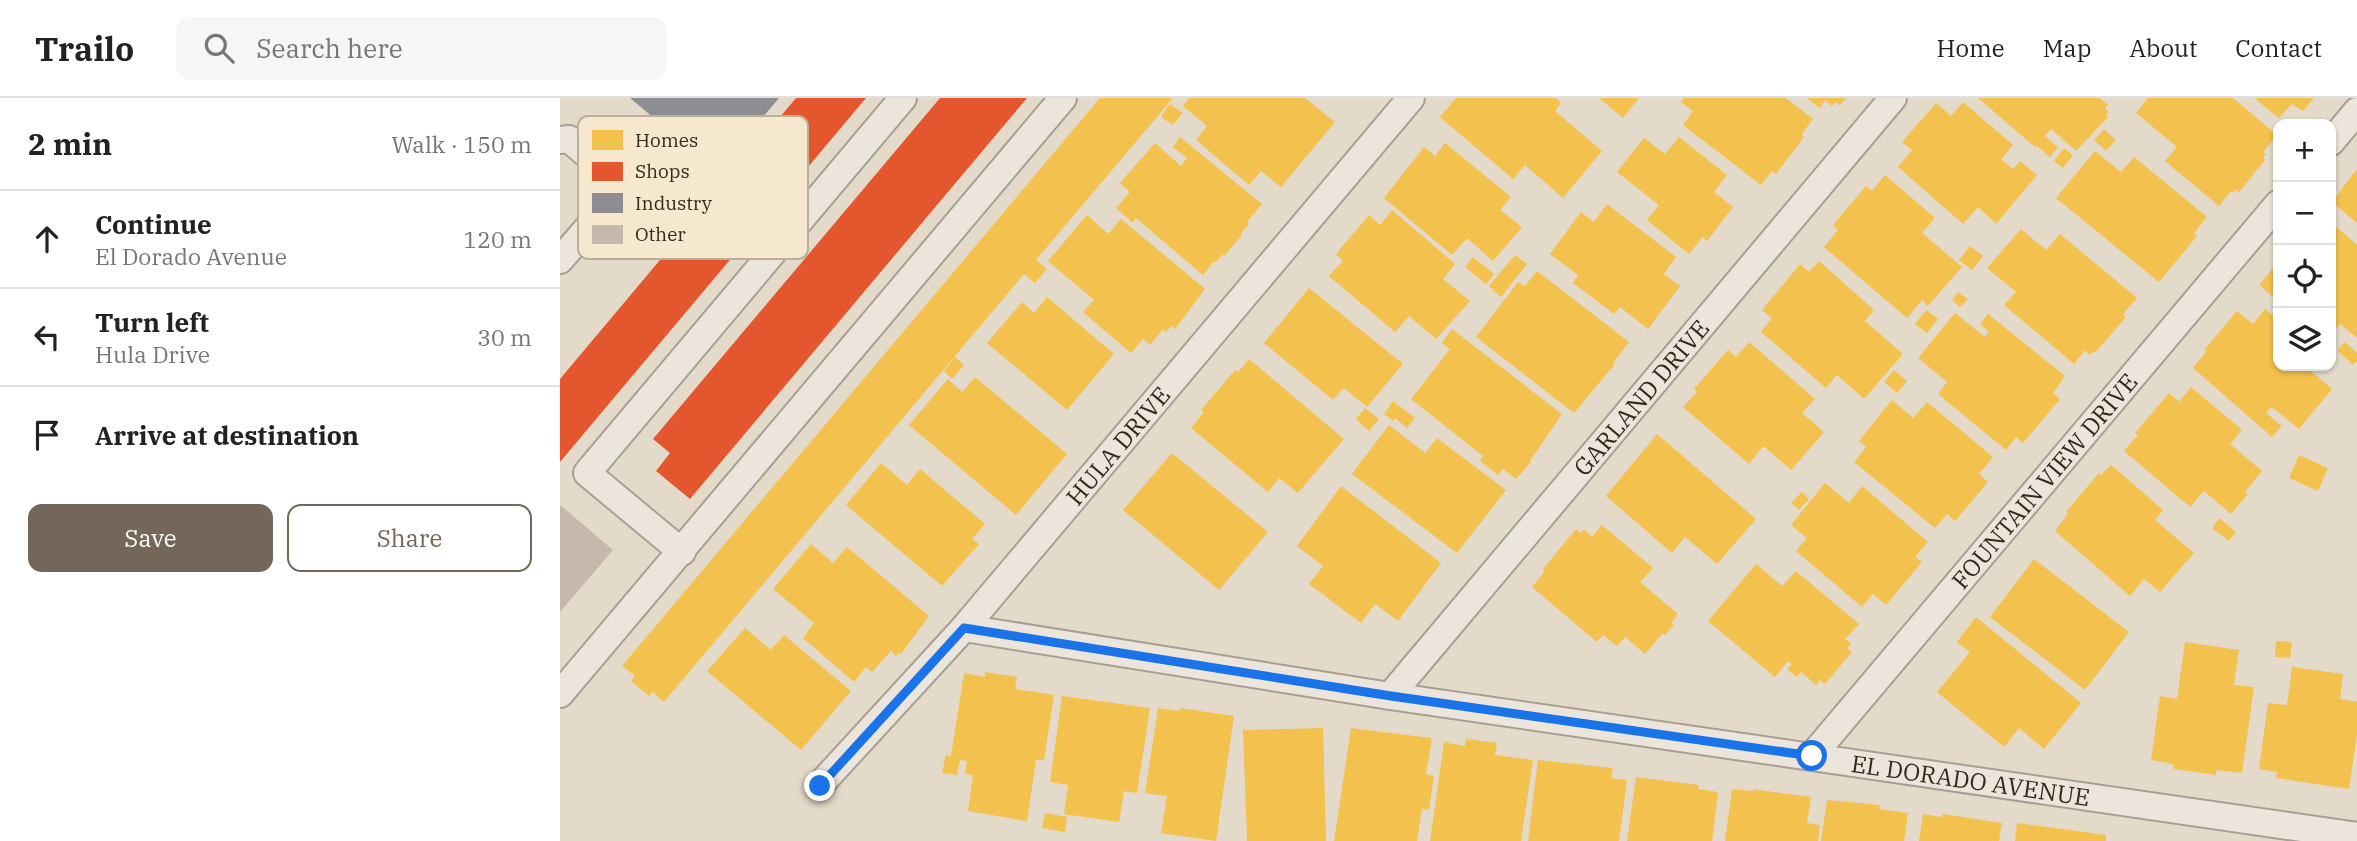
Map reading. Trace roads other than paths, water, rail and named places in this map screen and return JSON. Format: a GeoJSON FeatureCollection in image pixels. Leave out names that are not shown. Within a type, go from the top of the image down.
{"type":"FeatureCollection","features":[{"type":"Feature","properties":{"kind":"lane"},"geometry":{"type":"LineString","coordinates":[[808,211],[903,98]]}},
{"type":"Feature","properties":{"kind":"lane"},"geometry":{"type":"LineString","coordinates":[[560,694],[1063,98]]}},
{"type":"Feature","properties":{"kind":"lane","name":"HULA DRIVE"},"geometry":{"type":"LineString","coordinates":[[820,786],[964,628],[1411,98]]}},
{"type":"Feature","properties":{"kind":"lane","name":"GARLAND DRIVE"},"geometry":{"type":"LineString","coordinates":[[1391,696],[1893,98]]}},
{"type":"Feature","properties":{"kind":"lane"},"geometry":{"type":"LineString","coordinates":[[2336,136],[2357,111]]}},
{"type":"Feature","properties":{"kind":"lane"},"geometry":{"type":"LineString","coordinates":[[560,140],[569,139],[578,147]]}},
{"type":"Feature","properties":{"kind":"lane","name":"FOUNTAIN VIEW DRIVE"},"geometry":{"type":"LineString","coordinates":[[1812,756],[2273,210]]}},
{"type":"Feature","properties":{"kind":"lane"},"geometry":{"type":"LineString","coordinates":[[560,260],[578,239]]}},
{"type":"Feature","properties":{"kind":"lane"},"geometry":{"type":"LineString","coordinates":[[681,552],[587,473],[767,259]]}},
{"type":"Feature","properties":{"kind":"lane","name":"EL DORADO AVENUE"},"geometry":{"type":"LineString","coordinates":[[964,628],[1391,696],[2357,836]]}}]}
